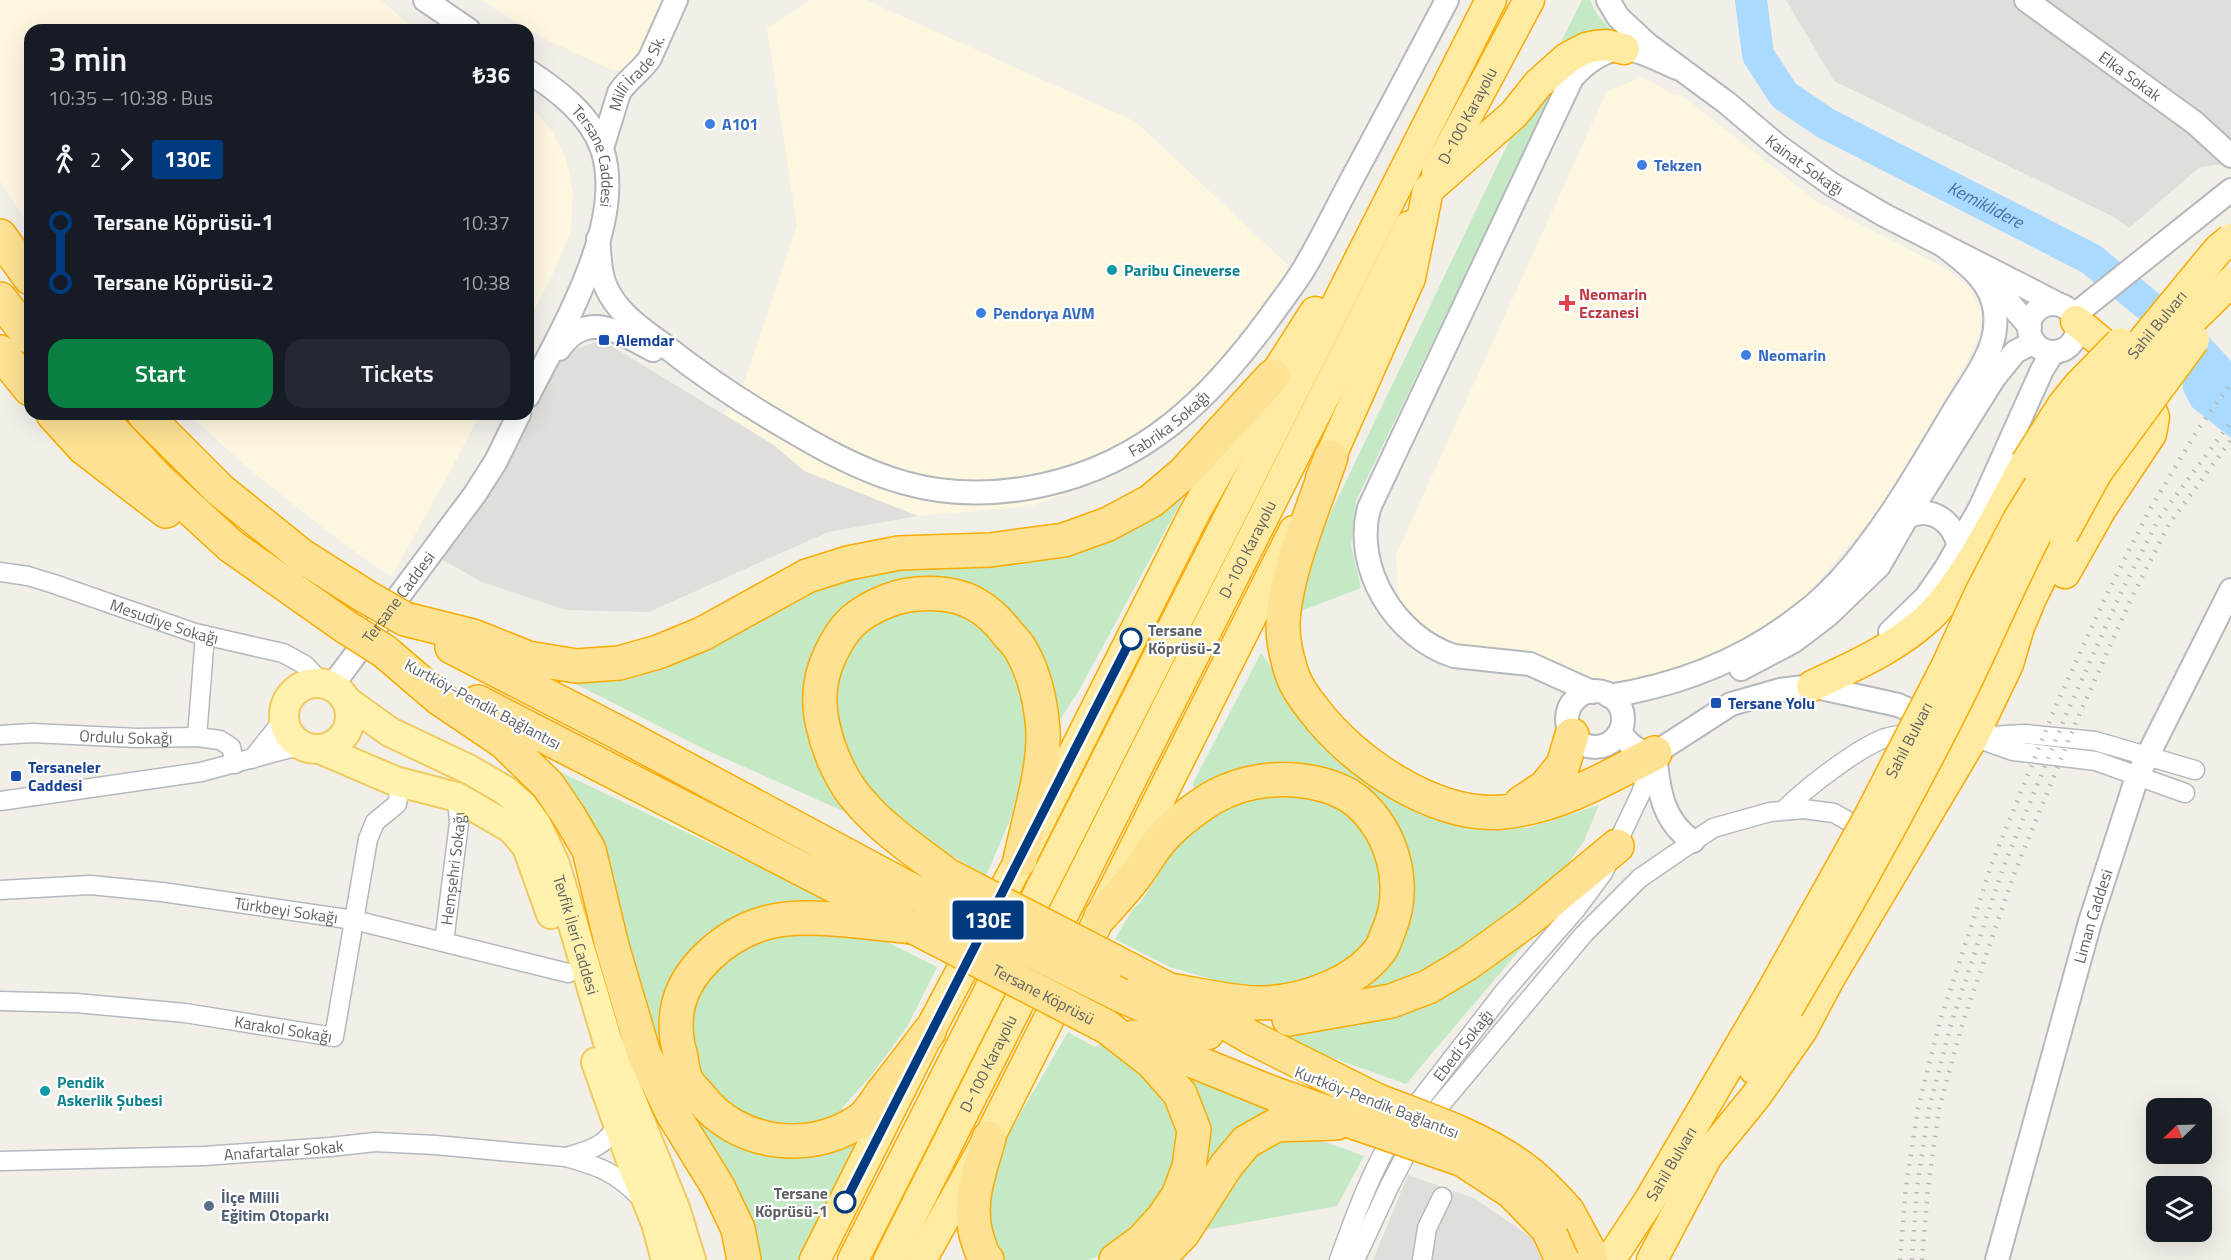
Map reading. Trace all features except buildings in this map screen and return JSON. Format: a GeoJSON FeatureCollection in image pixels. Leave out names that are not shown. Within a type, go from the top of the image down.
{"type":"FeatureCollection","features":[{"type":"Feature","properties":{"kind":"highway","name":"D-100 Karayolu"},"geometry":{"type":"LineString","coordinates":[[889,1260],[1414,184],[1491,0]]}},
{"type":"Feature","properties":{"kind":"highway","name":"D-100 Karayolu"},"geometry":{"type":"LineString","coordinates":[[853,1260],[1414,184],[1498,57],[1529,0]]}},
{"type":"Feature","properties":{"kind":"highway"},"geometry":{"type":"LineString","coordinates":[[1498,57],[1541,0]]}},
{"type":"Feature","properties":{"kind":"highway"},"geometry":{"type":"LineString","coordinates":[[405,619],[473,636],[528,658],[576,666],[619,663],[657,652],[702,634],[807,576],[848,563],[899,553],[990,550],[1065,540],[1108,524],[1151,501],[1184,473],[1273,376],[1414,184],[1514,114],[1538,84],[1567,58],[1586,48],[1596,46],[1607,45],[1624,49]]}},
{"type":"Feature","properties":{"kind":"highway"},"geometry":{"type":"LineString","coordinates":[[921,1260],[989,1138],[1332,457],[1410,278],[1414,184]]}},
{"type":"Feature","properties":{"kind":"highway"},"geometry":{"type":"LineString","coordinates":[[0,237],[24,270]]}},
{"type":"Feature","properties":{"kind":"highway"},"geometry":{"type":"LineString","coordinates":[[1812,686],[1887,648],[1928,618],[1945,600],[2062,406],[2079,385],[2186,273],[2224,244]]}},
{"type":"Feature","properties":{"kind":"highway","name":"Sahil Bulvarı"},"geometry":{"type":"LineString","coordinates":[[1707,1156],[1779,1001],[2018,520],[2096,398],[2224,244]]}},
{"type":"Feature","properties":{"kind":"highway"},"geometry":{"type":"LineString","coordinates":[[2008,664],[2019,627],[2032,596],[2097,472],[2170,374],[2231,284]]}},
{"type":"Feature","properties":{"kind":"highway","name":"Sahil Bulvarı"},"geometry":{"type":"LineString","coordinates":[[1610,1260],[1779,1001],[1864,878],[1969,677],[2032,544],[2071,474],[2104,424],[2143,373],[2204,307],[2231,284]]}},
{"type":"Feature","properties":{"kind":"highway"},"geometry":{"type":"LineString","coordinates":[[0,298],[24,329]]}},
{"type":"Feature","properties":{"kind":"highway"},"geometry":{"type":"LineString","coordinates":[[1652,1260],[1707,1156],[1756,1096],[1802,1030],[1829,979],[1918,831],[1962,733],[2032,632],[2101,509],[2151,434],[2154,417],[2143,388],[2118,356],[2074,311]]}},
{"type":"Feature","properties":{"kind":"highway"},"geometry":{"type":"LineString","coordinates":[[0,352],[24,382]]}},
{"type":"Feature","properties":{"kind":"highway"},"geometry":{"type":"LineString","coordinates":[[815,1260],[1195,512],[1273,376]]}},
{"type":"Feature","properties":{"kind":"highway"},"geometry":{"type":"LineString","coordinates":[[58,420],[84,448],[162,508],[231,546]]}},
{"type":"Feature","properties":{"kind":"highway","name":"Kurtköy-Pendik Bağlantısı"},"geometry":{"type":"LineString","coordinates":[[102,420],[157,478],[231,546],[384,651],[548,739],[930,901]]}},
{"type":"Feature","properties":{"kind":"highway"},"geometry":{"type":"LineString","coordinates":[[150,420],[220,489],[302,556],[471,658],[617,732],[930,901],[1113,961],[1252,1038],[1366,1112]]}},
{"type":"Feature","properties":{"kind":"highway"},"geometry":{"type":"LineString","coordinates":[[1332,457],[1295,563],[1287,595],[1283,627],[1291,672],[1305,699],[1324,724],[1354,753],[1381,772],[1437,801],[1465,808],[1500,812],[1531,809],[1608,778],[1654,753]]}},
{"type":"Feature","properties":{"kind":"highway"},"geometry":{"type":"LineString","coordinates":[[930,901],[894,835],[859,801],[832,758],[820,717],[819,694],[822,671],[839,635],[853,619],[871,607],[900,596],[939,593],[974,603],[998,621],[1022,651],[1037,690],[1043,729],[1043,751],[1020,860]]}},
{"type":"Feature","properties":{"kind":"highway"},"geometry":{"type":"LineString","coordinates":[[384,651],[439,698],[504,742],[548,785],[574,824],[589,850],[620,976],[644,1054],[673,1114],[718,1187],[738,1229],[744,1260]]}},
{"type":"Feature","properties":{"kind":"highway"},"geometry":{"type":"LineString","coordinates":[[1500,812],[1522,802],[1545,787],[1563,765],[1570,724]]}},
{"type":"Feature","properties":{"kind":"highway"},"geometry":{"type":"LineString","coordinates":[[1101,916],[1138,872],[1159,842],[1190,813],[1215,797],[1252,782],[1278,779],[1329,786],[1357,801],[1373,818],[1387,841],[1396,867],[1399,892],[1394,918],[1380,950],[1354,974],[1325,991],[1291,1000],[1258,1003],[1169,990]]}},
{"type":"Feature","properties":{"kind":"highway"},"geometry":{"type":"LineString","coordinates":[[1169,990],[1214,1007],[1267,1018],[1295,1019],[1391,1001],[1428,987],[1468,963],[1567,890],[1617,846]]}},
{"type":"Feature","properties":{"kind":"highway"},"geometry":{"type":"LineString","coordinates":[[929,1032],[861,1120],[837,1133],[814,1140],[777,1141],[756,1136],[730,1125],[708,1107],[686,1080],[678,1046],[677,1011],[689,980],[713,952],[746,929],[767,922],[808,919],[930,901]]}},
{"type":"Feature","properties":{"kind":"highway","name":"Tersane Köprüsü"},"geometry":{"type":"LineString","coordinates":[[930,901],[1120,995]]}},
{"type":"Feature","properties":{"kind":"highway","name":"Tersane Köprüsü"},"geometry":{"type":"LineString","coordinates":[[930,901],[1107,1026]]}},
{"type":"Feature","properties":{"kind":"highway","name":"Kurtköy-Pendik Bağlantısı"},"geometry":{"type":"LineString","coordinates":[[1120,995],[1265,1059],[1463,1160],[1512,1192],[1548,1229],[1562,1260]]}},
{"type":"Feature","properties":{"kind":"highway"},"geometry":{"type":"LineString","coordinates":[[1107,1026],[1152,1062],[1180,1094],[1194,1130],[1189,1167],[1178,1196],[1163,1218],[1142,1240],[1116,1260]]}},
{"type":"Feature","properties":{"kind":"highway","name":"Kurtköy-Pendik Bağlantısı"},"geometry":{"type":"LineString","coordinates":[[1107,1026],[1267,1091],[1366,1112],[1475,1141],[1498,1152],[1520,1166],[1568,1212],[1589,1251],[1590,1260]]}},
{"type":"Feature","properties":{"kind":"highway"},"geometry":{"type":"LineString","coordinates":[[1157,1260],[1183,1233],[1226,1166],[1246,1142],[1276,1125],[1366,1112]]}},
{"type":"Feature","properties":{"kind":"highway"},"geometry":{"type":"LineString","coordinates":[[987,1260],[983,1256],[974,1231],[972,1195],[989,1138]]}},
{"type":"Feature","properties":{"kind":"main road"},"geometry":{"type":"LineString","coordinates":[[310,683],[334,690],[350,713],[350,724],[338,742],[311,747],[289,734],[284,720],[286,705],[291,695],[300,687],[310,683]]}},
{"type":"Feature","properties":{"kind":"main road","name":"Tevfik İleri Caddesi"},"geometry":{"type":"LineString","coordinates":[[334,690],[390,732],[470,770],[506,791],[523,806],[537,825],[555,864],[607,1039],[675,1211],[691,1260]]}},
{"type":"Feature","properties":{"kind":"main road","name":"Tevfik İleri Caddesi"},"geometry":{"type":"LineString","coordinates":[[311,747],[395,781],[457,797],[490,814],[512,829],[527,847],[618,1125],[656,1223],[666,1260]]}},
{"type":"Feature","properties":{"kind":"street"},"geometry":{"type":"LineString","coordinates":[[425,0],[460,24]]}},
{"type":"Feature","properties":{"kind":"street","name":"Millî İrade Sk."},"geometry":{"type":"LineString","coordinates":[[602,148],[619,93],[627,82],[645,66],[676,0]]}},
{"type":"Feature","properties":{"kind":"street","name":"Fabrika Sokağı"},"geometry":{"type":"LineString","coordinates":[[598,239],[603,282],[619,309],[628,318],[702,375],[776,422],[831,452],[876,474],[931,489],[978,494],[1024,489],[1070,479],[1111,463],[1154,438],[1192,409],[1244,351],[1304,268],[1447,0]]}},
{"type":"Feature","properties":{"kind":"street"},"geometry":{"type":"LineString","coordinates":[[1608,0],[1627,26],[1677,68]]}},
{"type":"Feature","properties":{"kind":"street","name":"Elka Sokak"},"geometry":{"type":"LineString","coordinates":[[2026,0],[2194,123],[2231,156]]}},
{"type":"Feature","properties":{"kind":"street"},"geometry":{"type":"LineString","coordinates":[[1677,68],[1624,49],[1610,52],[1590,62],[1578,72],[1568,86],[1369,508],[1366,519],[1366,545],[1374,578],[1391,608],[1413,633],[1432,647],[1454,656],[1518,662],[1541,669],[1610,707],[1632,747],[1642,753],[1654,753],[1731,704],[1780,690],[1812,686],[1898,705],[1962,733],[2013,751],[2096,761],[2185,793]]}},
{"type":"Feature","properties":{"kind":"street","name":"Kainat Sokağı"},"geometry":{"type":"LineString","coordinates":[[1677,68],[1727,103],[1793,157],[1831,184],[1944,246]]}},
{"type":"Feature","properties":{"kind":"street","name":"Tersane Caddesi"},"geometry":{"type":"LineString","coordinates":[[534,75],[557,90],[592,129],[602,148],[607,189],[598,239],[576,303],[534,384]]}},
{"type":"Feature","properties":{"kind":"street"},"geometry":{"type":"LineString","coordinates":[[1812,686],[1882,639],[1908,616],[1926,597],[1959,546],[1980,508],[2042,370],[2036,312],[2042,307],[2074,311],[2231,190]]}},
{"type":"Feature","properties":{"kind":"street"},"geometry":{"type":"LineString","coordinates":[[1610,707],[1715,667],[1743,653],[1800,616],[1835,585],[1853,564],[1937,440],[1985,360],[1993,340],[1995,311],[1988,289],[1973,268],[1944,246]]}},
{"type":"Feature","properties":{"kind":"street"},"geometry":{"type":"LineString","coordinates":[[1944,246],[2074,311]]}},
{"type":"Feature","properties":{"kind":"street"},"geometry":{"type":"LineString","coordinates":[[1944,246],[1982,272],[2039,340],[2067,347],[2073,342],[2077,328],[2074,311]]}},
{"type":"Feature","properties":{"kind":"street","name":"Fabrika Sokağı"},"geometry":{"type":"LineString","coordinates":[[534,386],[571,335],[583,329],[596,327],[616,331],[702,375]]}},
{"type":"Feature","properties":{"kind":"street"},"geometry":{"type":"LineString","coordinates":[[1570,724],[1577,698],[1610,707],[1655,702],[1686,692],[1768,656],[1794,641],[1827,616],[1879,566],[1906,517],[1994,378],[2015,352],[2039,340]]}},
{"type":"Feature","properties":{"kind":"street","name":"Tersane Caddesi"},"geometry":{"type":"LineString","coordinates":[[334,690],[475,494],[496,461],[516,420]]}},
{"type":"Feature","properties":{"kind":"street"},"geometry":{"type":"LineString","coordinates":[[1906,517],[1925,512],[1940,517],[1950,526],[1959,546]]}},
{"type":"Feature","properties":{"kind":"street","name":"Mesudiye Sokağı"},"geometry":{"type":"LineString","coordinates":[[0,572],[46,581],[205,635],[283,653],[305,665],[334,690]]}},
{"type":"Feature","properties":{"kind":"street","name":"Liman Caddesi"},"geometry":{"type":"LineString","coordinates":[[1997,1260],[2090,922],[2137,777],[2231,590]]}},
{"type":"Feature","properties":{"kind":"street"},"geometry":{"type":"LineString","coordinates":[[197,737],[205,635]]}},
{"type":"Feature","properties":{"kind":"street"},"geometry":{"type":"LineString","coordinates":[[1541,669],[1570,724],[1585,746],[1601,747],[1609,744],[1610,707]]}},
{"type":"Feature","properties":{"kind":"street"},"geometry":{"type":"LineString","coordinates":[[243,762],[284,720]]}},
{"type":"Feature","properties":{"kind":"street"},"geometry":{"type":"LineString","coordinates":[[1784,810],[1817,782],[1874,743],[1922,731],[2025,734],[2096,741],[2195,770]]}},
{"type":"Feature","properties":{"kind":"street","name":"Ordulu Sokağı"},"geometry":{"type":"LineString","coordinates":[[0,735],[32,733],[137,738],[197,737],[220,740],[231,747],[243,762]]}},
{"type":"Feature","properties":{"kind":"street"},"geometry":{"type":"LineString","coordinates":[[0,801],[201,772],[311,747]]}},
{"type":"Feature","properties":{"kind":"street"},"geometry":{"type":"LineString","coordinates":[[1654,753],[1658,784],[1669,818],[1682,835],[1693,841]]}},
{"type":"Feature","properties":{"kind":"street","name":"Ebedi Sokağı"},"geometry":{"type":"LineString","coordinates":[[1339,1260],[1354,1217],[1386,1147],[1396,1131],[1503,993],[1577,908],[1603,873],[1641,793],[1654,753]]}},
{"type":"Feature","properties":{"kind":"street","name":"Karakol Sokağı"},"geometry":{"type":"LineString","coordinates":[[0,1000],[76,1003],[185,1013],[334,1037],[368,839],[375,822],[397,804],[399,794],[395,781]]}},
{"type":"Feature","properties":{"kind":"street","name":"Hemşehri Sokağı"},"geometry":{"type":"LineString","coordinates":[[444,942],[459,823],[457,797]]}},
{"type":"Feature","properties":{"kind":"street"},"geometry":{"type":"LineString","coordinates":[[1355,1260],[1406,1150],[1433,1113],[1602,915],[1641,878],[1713,828],[1784,810],[1821,810],[1834,813],[1870,834],[1902,836],[1918,831]]}},
{"type":"Feature","properties":{"kind":"street","name":"Türkbeyi Sokağı"},"geometry":{"type":"LineString","coordinates":[[0,890],[53,886],[128,888],[354,920],[568,973]]}},
{"type":"Feature","properties":{"kind":"street"},"geometry":{"type":"LineString","coordinates":[[566,1157],[598,1147],[609,1139],[618,1125]]}},
{"type":"Feature","properties":{"kind":"street","name":"Anafartalar Sokak"},"geometry":{"type":"LineString","coordinates":[[0,1161],[204,1156],[375,1142],[566,1157]]}},
{"type":"Feature","properties":{"kind":"street"},"geometry":{"type":"LineString","coordinates":[[566,1157],[589,1163],[618,1176],[643,1200],[656,1223]]}},
{"type":"Feature","properties":{"kind":"street"},"geometry":{"type":"LineString","coordinates":[[1422,1260],[1427,1228],[1442,1197]]}},
{"type":"Feature","properties":{"kind":"shaded area"},"geometry":{"type":"Polygon","coordinates":[[[0,0],[381,0],[408,24],[24,24],[24,218],[0,181],[0,0]]]}},
{"type":"Feature","properties":{"kind":"shaded area"},"geometry":{"type":"Polygon","coordinates":[[[481,0],[668,0],[639,59],[630,67],[620,71],[612,70],[539,36],[534,33],[534,24],[520,24],[481,0]]]}},
{"type":"Feature","properties":{"kind":"shaded area"},"geometry":{"type":"Polygon","coordinates":[[[810,0],[866,0],[1136,122],[1288,265],[1264,342],[1172,439],[1112,477],[1031,506],[918,516],[804,471],[774,445],[724,414],[744,382],[797,226],[767,29],[810,0]]]}},
{"type":"Feature","properties":{"kind":"shaded area"},"geometry":{"type":"Polygon","coordinates":[[[1786,0],[2231,0],[2231,163],[2200,167],[2129,228],[2114,217],[1834,81],[1786,0]]]}},
{"type":"Feature","properties":{"kind":"shaded area"},"geometry":{"type":"Polygon","coordinates":[[[1643,77],[1671,94],[1681,95],[1819,203],[1947,269],[1970,288],[1981,310],[1980,331],[1970,356],[1878,512],[1807,594],[1748,637],[1691,667],[1640,681],[1601,681],[1524,654],[1454,649],[1416,627],[1398,600],[1396,555],[1607,91],[1643,77]]]}},
{"type":"Feature","properties":{"kind":"shaded area"},"geometry":{"type":"Polygon","coordinates":[[[534,110],[552,131],[566,159],[573,191],[571,231],[534,310],[534,110]]]}},
{"type":"Feature","properties":{"kind":"shaded area"},"geometry":{"type":"Polygon","coordinates":[[[596,342],[610,345],[774,445],[804,471],[918,516],[828,532],[649,612],[566,610],[482,582],[441,559],[476,510],[527,420],[534,420],[534,408],[565,353],[596,342]]]}},
{"type":"Feature","properties":{"kind":"shaded area"},"geometry":{"type":"Polygon","coordinates":[[[195,420],[477,420],[391,577],[340,541],[255,474],[195,420]]]}},
{"type":"Feature","properties":{"kind":"shaded area"},"geometry":{"type":"Polygon","coordinates":[[[1408,1175],[1476,1199],[1533,1239],[1541,1260],[1373,1260],[1408,1175]]]}},
{"type":"Feature","properties":{"kind":"green space"},"geometry":{"type":"Polygon","coordinates":[[[1582,0],[1590,0],[1602,20],[1632,48],[1552,60],[1582,0]]]}},
{"type":"Feature","properties":{"kind":"green space"},"geometry":{"type":"Polygon","coordinates":[[[1565,68],[1356,501],[1351,546],[1361,588],[1293,614],[1302,573],[1525,108],[1565,68]]]}},
{"type":"Feature","properties":{"kind":"green space"},"geometry":{"type":"Polygon","coordinates":[[[1188,489],[1078,692],[1052,732],[1033,650],[908,581],[811,663],[848,806],[845,812],[702,748],[566,679],[815,587],[906,566],[1188,489]]]}},
{"type":"Feature","properties":{"kind":"green space"},"geometry":{"type":"Polygon","coordinates":[[[938,601],[1000,635],[1029,700],[1028,746],[1015,808],[986,876],[915,834],[873,802],[831,736],[834,667],[862,624],[938,601]]]}},
{"type":"Feature","properties":{"kind":"green space"},"geometry":{"type":"Polygon","coordinates":[[[1261,653],[1282,682],[1471,822],[1528,828],[1599,805],[1584,841],[1562,872],[1476,945],[1404,986],[1338,1004],[1402,931],[1353,786],[1194,793],[1193,783],[1261,653]]]}},
{"type":"Feature","properties":{"kind":"green space"},"geometry":{"type":"Polygon","coordinates":[[[560,772],[824,898],[827,906],[735,919],[668,1054],[658,1052],[552,774],[560,772]]]}},
{"type":"Feature","properties":{"kind":"green space"},"geometry":{"type":"Polygon","coordinates":[[[1306,788],[1362,822],[1386,878],[1376,934],[1349,967],[1271,991],[1228,984],[1170,967],[1115,939],[1175,849],[1234,798],[1306,788]]]}},
{"type":"Feature","properties":{"kind":"green space"},"geometry":{"type":"Polygon","coordinates":[[[824,931],[885,941],[937,967],[907,1027],[869,1078],[842,1108],[847,1114],[811,1130],[764,1128],[710,1094],[685,1037],[690,1004],[741,939],[824,931]]]}},
{"type":"Feature","properties":{"kind":"green space"},"geometry":{"type":"Polygon","coordinates":[[[1534,933],[1406,1084],[1252,1029],[1318,1030],[1534,933]]]}},
{"type":"Feature","properties":{"kind":"green space"},"geometry":{"type":"Polygon","coordinates":[[[1068,1032],[1095,1047],[1101,1044],[1147,1070],[1179,1119],[1173,1176],[1144,1220],[1104,1254],[1089,1260],[1005,1260],[995,1253],[988,1231],[987,1193],[993,1161],[1068,1032]]]}},
{"type":"Feature","properties":{"kind":"green space"},"geometry":{"type":"Polygon","coordinates":[[[1177,1071],[1285,1114],[1198,1187],[1177,1071]]]}},
{"type":"Feature","properties":{"kind":"green space"},"geometry":{"type":"Polygon","coordinates":[[[697,1112],[739,1143],[739,1147],[761,1156],[795,1157],[852,1138],[855,1144],[800,1260],[759,1260],[687,1113],[697,1112]]]}},
{"type":"Feature","properties":{"kind":"green space"},"geometry":{"type":"Polygon","coordinates":[[[1308,1136],[1364,1156],[1337,1206],[1204,1230],[1252,1156],[1271,1143],[1308,1136]]]}},
{"type":"Feature","properties":{"kind":"water"},"geometry":{"type":"Polygon","coordinates":[[[2208,336],[2231,361],[2231,438],[2192,407],[2183,390],[2183,365],[2208,336]]]}},
{"type":"Feature","properties":{"kind":"waterway","name":"Kemiklidere"},"geometry":{"type":"LineString","coordinates":[[1751,0],[1758,55],[1784,95],[1825,123],[2091,259],[2155,311],[2181,339]]}},
{"type":"Feature","properties":{"kind":"railway"},"geometry":{"type":"LineString","coordinates":[[1900,1260],[1906,1186],[1918,1108],[1940,1021],[1992,863],[2055,708],[2106,596],[2149,511],[2198,429],[2231,384]]}},
{"type":"Feature","properties":{"kind":"railway"},"geometry":{"type":"LineString","coordinates":[[1912,1260],[1917,1187],[1929,1109],[1951,1024],[2003,868],[2066,715],[2119,597],[2159,518],[2231,422]]}},
{"type":"Feature","properties":{"kind":"railway"},"geometry":{"type":"LineString","coordinates":[[1922,1260],[1928,1188],[1939,1109],[1961,1028],[2014,874],[2076,722],[2131,599],[2169,524],[2231,440]]}},
{"type":"Feature","properties":{"kind":"bus line","name":"130E"},"geometry":{"type":"LineString","coordinates":[[845,1202],[929,1032],[1020,860],[1131,639]]}},
{"type":"Feature","properties":{"kind":"place","name":"A101"},"geometry":{"type":"Point","coordinates":[710,124]}},
{"type":"Feature","properties":{"kind":"place","name":"Tekzen"},"geometry":{"type":"Point","coordinates":[1642,165]}},
{"type":"Feature","properties":{"kind":"place","name":"Paribu Cineverse"},"geometry":{"type":"Point","coordinates":[1112,270]}},
{"type":"Feature","properties":{"kind":"place","name":"Neomarin Eczanesi"},"geometry":{"type":"Point","coordinates":[1567,303]}},
{"type":"Feature","properties":{"kind":"place","name":"Pendorya AVM"},"geometry":{"type":"Point","coordinates":[981,313]}},
{"type":"Feature","properties":{"kind":"place","name":"Alemdar"},"geometry":{"type":"Point","coordinates":[604,340]}},
{"type":"Feature","properties":{"kind":"place","name":"Neomarin"},"geometry":{"type":"Point","coordinates":[1746,355]}},
{"type":"Feature","properties":{"kind":"place","name":"Tersane Köprüsü-2"},"geometry":{"type":"Point","coordinates":[1131,639]}},
{"type":"Feature","properties":{"kind":"place","name":"Tersane Yolu"},"geometry":{"type":"Point","coordinates":[1716,703]}},
{"type":"Feature","properties":{"kind":"place","name":"Tersaneler Caddesi"},"geometry":{"type":"Point","coordinates":[16,776]}},
{"type":"Feature","properties":{"kind":"place","name":"Pendik Askerlik Şubesi"},"geometry":{"type":"Point","coordinates":[45,1091]}},
{"type":"Feature","properties":{"kind":"place","name":"Tersane Köprüsü-1"},"geometry":{"type":"Point","coordinates":[845,1202]}},
{"type":"Feature","properties":{"kind":"place","name":"İlçe Milli Eğitim Otoparkı"},"geometry":{"type":"Point","coordinates":[209,1206]}}]}
